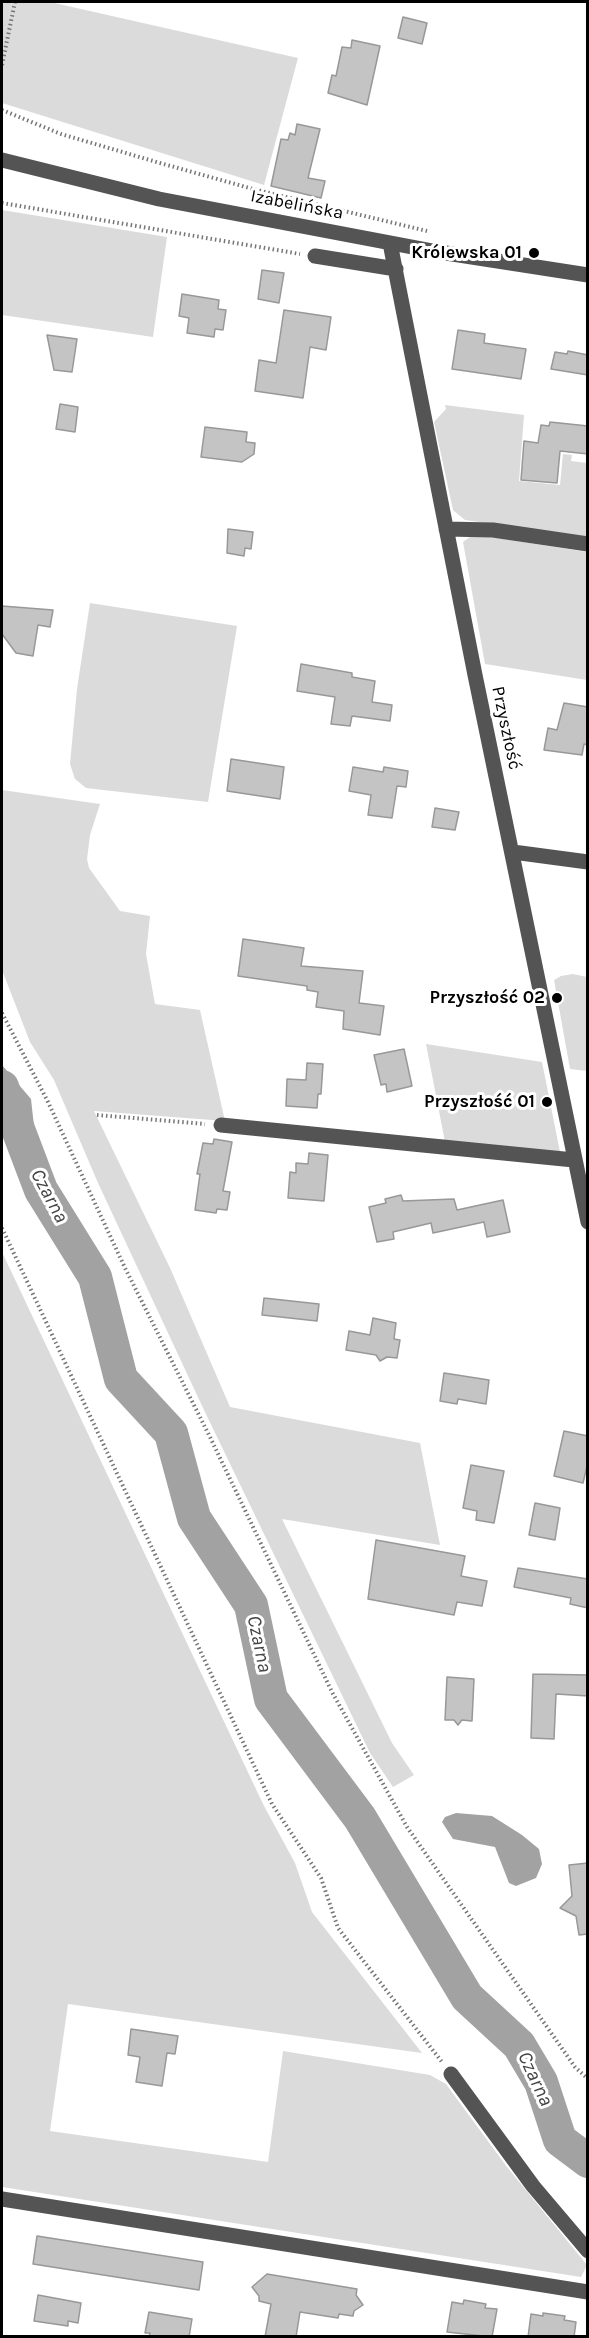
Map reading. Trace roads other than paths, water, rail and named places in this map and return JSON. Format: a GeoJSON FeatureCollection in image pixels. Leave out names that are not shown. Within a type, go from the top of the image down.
{"type":"FeatureCollection","features":[{"type":"Feature","properties":{"kind":"street","name":"Izabelińska"},"geometry":{"type":"LineString","coordinates":[[2,160],[159,199],[390,243],[588,275]]}},
{"type":"Feature","properties":{"kind":"street","name":"Przyszłość"},"geometry":{"type":"LineString","coordinates":[[390,243],[446,529],[588,1222]]}},
{"type":"Feature","properties":{"kind":"street"},"geometry":{"type":"LineString","coordinates":[[315,256],[396,269]]}},
{"type":"Feature","properties":{"kind":"street"},"geometry":{"type":"LineString","coordinates":[[446,529],[482,529],[588,544]]}},
{"type":"Feature","properties":{"kind":"street"},"geometry":{"type":"LineString","coordinates":[[513,852],[588,862]]}},
{"type":"Feature","properties":{"kind":"street"},"geometry":{"type":"LineString","coordinates":[[221,1125],[574,1160]]}},
{"type":"Feature","properties":{"kind":"street"},"geometry":{"type":"LineString","coordinates":[[451,2074],[533,2186],[588,2251]]}},
{"type":"Feature","properties":{"kind":"street"},"geometry":{"type":"LineString","coordinates":[[2,2199],[588,2292]]}},
{"type":"Feature","properties":{"kind":"waterway","name":"Czarna"},"geometry":{"type":"LineString","coordinates":[[2,1087],[41,1190],[95,1277],[121,1379],[171,1433],[194,1518],[251,1605],[271,1699],[360,1818],[467,1997],[519,2045],[541,2082],[560,2140],[588,2161]]}},
{"type":"Feature","properties":{"kind":"place","name":"Królewska 01"},"geometry":{"type":"Point","coordinates":[534,253]}},
{"type":"Feature","properties":{"kind":"place","name":"Przyszłość 02"},"geometry":{"type":"Point","coordinates":[557,998]}},
{"type":"Feature","properties":{"kind":"place","name":"Przyszłość 01"},"geometry":{"type":"Point","coordinates":[547,1102]}}]}
